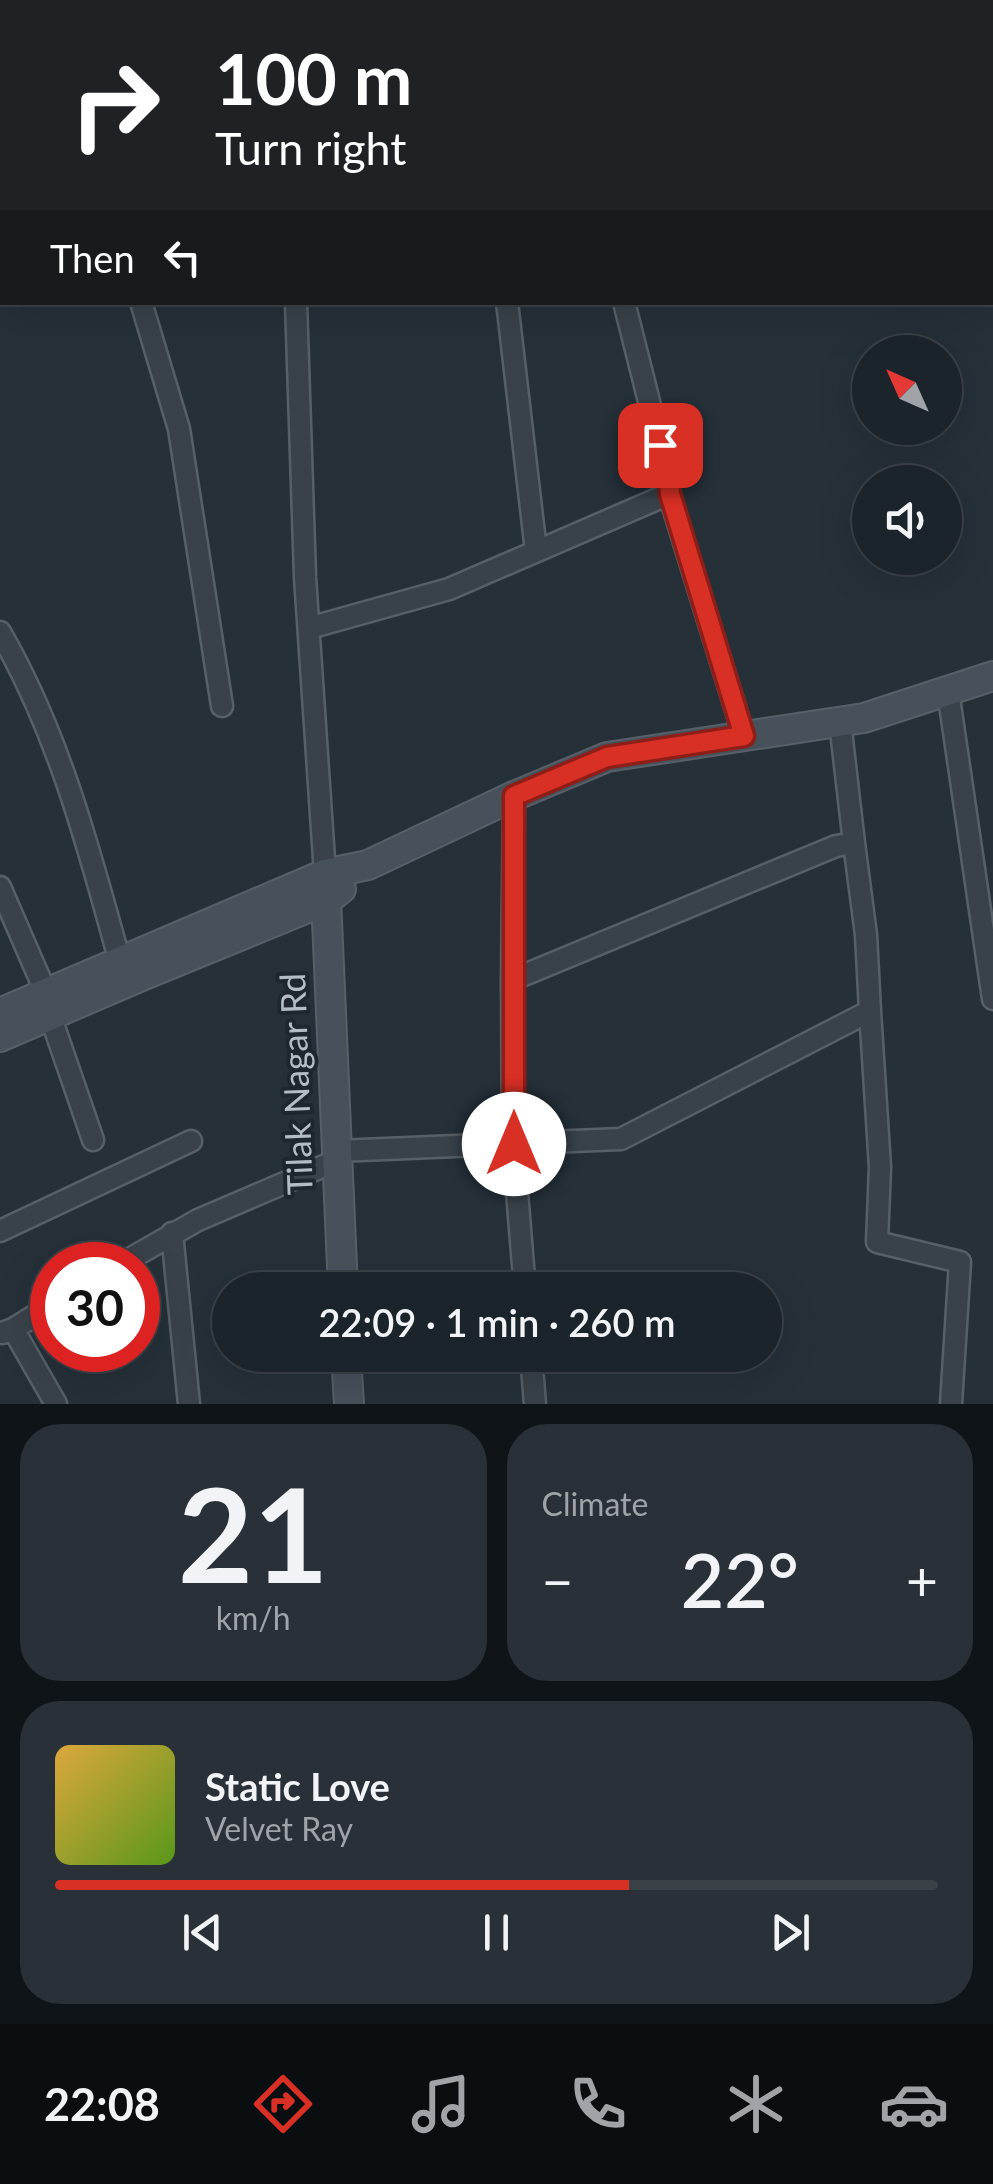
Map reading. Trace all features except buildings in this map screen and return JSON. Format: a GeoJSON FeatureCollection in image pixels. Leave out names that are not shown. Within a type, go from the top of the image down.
{"type":"FeatureCollection","features":[{"type":"Feature","properties":{"kind":"street"},"geometry":{"type":"LineString","coordinates":[[142,305],[179,429],[222,706]]}},
{"type":"Feature","properties":{"kind":"street"},"geometry":{"type":"LineString","coordinates":[[296,305],[308,628],[326,887]]}},
{"type":"Feature","properties":{"kind":"street"},"geometry":{"type":"LineString","coordinates":[[507,305],[536,551]]}},
{"type":"Feature","properties":{"kind":"street"},"geometry":{"type":"LineString","coordinates":[[625,305],[670,494],[744,736]]}},
{"type":"Feature","properties":{"kind":"street"},"geometry":{"type":"LineString","coordinates":[[308,628],[450,589],[670,494]]}},
{"type":"Feature","properties":{"kind":"street"},"geometry":{"type":"LineString","coordinates":[[0,632],[48,734],[83,827],[120,962]]}},
{"type":"Feature","properties":{"kind":"street"},"geometry":{"type":"LineString","coordinates":[[0,1013],[48,1004],[326,887],[514,796],[607,757],[864,718],[993,676]]}},
{"type":"Feature","properties":{"kind":"street"},"geometry":{"type":"LineString","coordinates":[[948,691],[993,998]]}},
{"type":"Feature","properties":{"kind":"street"},"geometry":{"type":"LineString","coordinates":[[840,722],[866,936],[880,1167],[877,1242],[960,1262],[950,1404]]}},
{"type":"Feature","properties":{"kind":"street"},"geometry":{"type":"LineString","coordinates":[[514,796],[514,1144],[524,1272]]}},
{"type":"Feature","properties":{"kind":"street"},"geometry":{"type":"LineString","coordinates":[[512,980],[836,846],[854,843]]}},
{"type":"Feature","properties":{"kind":"street"},"geometry":{"type":"LineString","coordinates":[[0,887],[48,1004],[93,1140]]}},
{"type":"Feature","properties":{"kind":"street"},"geometry":{"type":"LineString","coordinates":[[0,1038],[48,1004],[120,962],[326,887]]}},
{"type":"Feature","properties":{"kind":"street","name":"Tilak Nagar Rd"},"geometry":{"type":"LineString","coordinates":[[326,887],[343,1272]]}},
{"type":"Feature","properties":{"kind":"street"},"geometry":{"type":"LineString","coordinates":[[158,1242],[337,1156],[621,1139],[870,1011]]}},
{"type":"Feature","properties":{"kind":"street"},"geometry":{"type":"LineString","coordinates":[[0,1231],[191,1141]]}},
{"type":"Feature","properties":{"kind":"street"},"geometry":{"type":"LineString","coordinates":[[172,1234],[190,1404]]}},
{"type":"Feature","properties":{"kind":"street"},"geometry":{"type":"LineString","coordinates":[[30,1318],[6,1332],[56,1404]]}},
{"type":"Feature","properties":{"kind":"street"},"geometry":{"type":"LineString","coordinates":[[347,1372],[349,1404]]}},
{"type":"Feature","properties":{"kind":"street"},"geometry":{"type":"LineString","coordinates":[[531,1372],[534,1404]]}},
{"type":"Feature","properties":{"kind":"route"},"geometry":{"type":"LineString","coordinates":[[514,1144],[514,796],[607,757],[744,736],[670,494],[660,445]]}}]}
